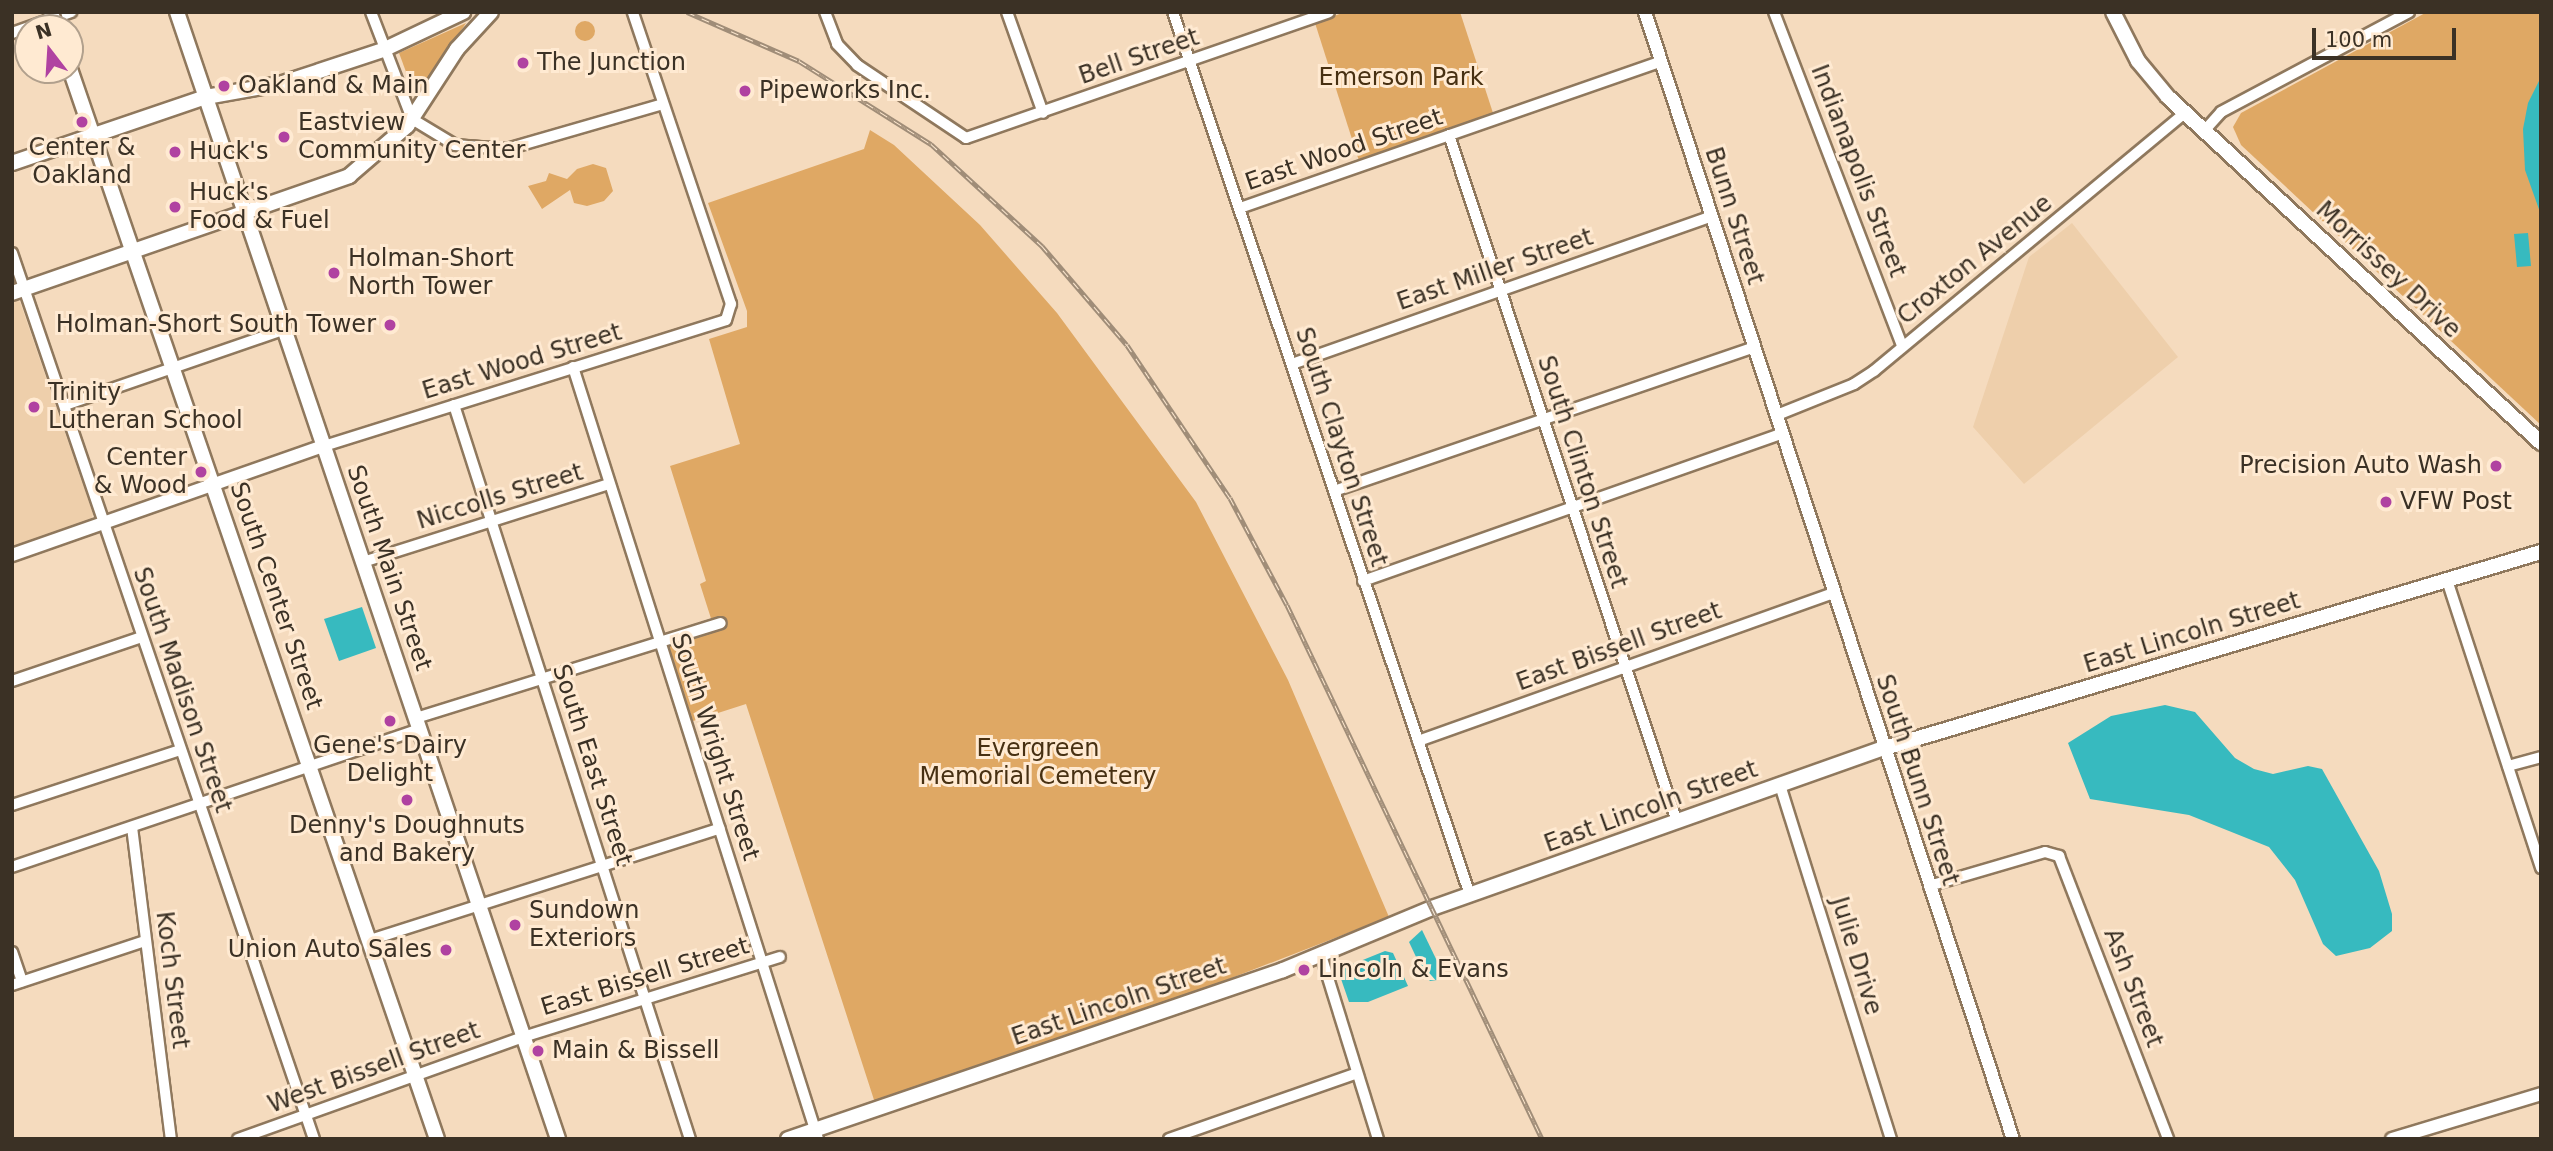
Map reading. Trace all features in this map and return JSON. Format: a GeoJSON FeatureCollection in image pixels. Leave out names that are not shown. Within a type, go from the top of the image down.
{"type":"FeatureCollection","features":[{"type":"Feature","properties":{"kind":"main road","name":"South Main Street"},"geometry":{"type":"LineString","coordinates":[[177,12],[558,1139]]}},
{"type":"Feature","properties":{"kind":"main road"},"geometry":{"type":"LineString","coordinates":[[12,163],[205,92],[280,84],[383,50],[463,12]]}},
{"type":"Feature","properties":{"kind":"main road"},"geometry":{"type":"LineString","coordinates":[[18,291],[349,176],[373,160],[412,119],[457,49],[491,12]]}},
{"type":"Feature","properties":{"kind":"main road","name":"Morrissey Drive"},"geometry":{"type":"LineString","coordinates":[[2113,12],[2138,61],[2185,113],[2541,443]]}},
{"type":"Feature","properties":{"kind":"main road","name":"South Center Street"},"geometry":{"type":"LineString","coordinates":[[75,84],[437,1139]]}},
{"type":"Feature","properties":{"kind":"main road","name":"East Lincoln Street"},"geometry":{"type":"LineString","coordinates":[[788,1139],[816,1135],[1321,955],[1470,895],[1885,748],[2541,552]]}},
{"type":"Feature","properties":{"kind":"street"},"geometry":{"type":"LineString","coordinates":[[12,33],[71,12]]}},
{"type":"Feature","properties":{"kind":"street"},"geometry":{"type":"LineString","coordinates":[[371,12],[383,50],[412,119],[455,145],[496,150],[663,104],[633,12]]}},
{"type":"Feature","properties":{"kind":"street","name":"Bell Street"},"geometry":{"type":"LineString","coordinates":[[825,12],[842,51],[961,138],[1043,113],[1329,12]]}},
{"type":"Feature","properties":{"kind":"street"},"geometry":{"type":"LineString","coordinates":[[1007,12],[1043,113]]}},
{"type":"Feature","properties":{"kind":"street","name":"South Clayton Street"},"geometry":{"type":"LineString","coordinates":[[1173,12],[1470,895]]}},
{"type":"Feature","properties":{"kind":"street","name":"Bunn Street"},"geometry":{"type":"LineString","coordinates":[[1645,12],[1783,433]]}},
{"type":"Feature","properties":{"kind":"street","name":"Indianapolis Street"},"geometry":{"type":"LineString","coordinates":[[1774,12],[1902,346]]}},
{"type":"Feature","properties":{"kind":"street"},"geometry":{"type":"LineString","coordinates":[[2205,130],[2221,112],[2409,12]]}},
{"type":"Feature","properties":{"kind":"street","name":"East Wood Street"},"geometry":{"type":"LineString","coordinates":[[1240,208],[1661,61]]}},
{"type":"Feature","properties":{"kind":"street","name":"East Wood Street"},"geometry":{"type":"LineString","coordinates":[[324,446],[573,367],[720,324],[729,315],[731,304],[663,104]]}},
{"type":"Feature","properties":{"kind":"street","name":"Croxton Avenue"},"geometry":{"type":"LineString","coordinates":[[1777,415],[1862,380],[2185,113]]}},
{"type":"Feature","properties":{"kind":"street","name":"South Clinton Street"},"geometry":{"type":"LineString","coordinates":[[1449,135],[1677,821]]}},
{"type":"Feature","properties":{"kind":"street","name":"East Miller Street"},"geometry":{"type":"LineString","coordinates":[[1292,364],[1713,216]]}},
{"type":"Feature","properties":{"kind":"street","name":"South Madison Street"},"geometry":{"type":"LineString","coordinates":[[12,253],[18,291],[65,405],[103,524],[314,1139]]}},
{"type":"Feature","properties":{"kind":"street"},"geometry":{"type":"LineString","coordinates":[[65,405],[283,330]]}},
{"type":"Feature","properties":{"kind":"street"},"geometry":{"type":"LineString","coordinates":[[1334,491],[1754,347]]}},
{"type":"Feature","properties":{"kind":"street","name":"South Wright Street"},"geometry":{"type":"LineString","coordinates":[[573,367],[816,1135]]}},
{"type":"Feature","properties":{"kind":"street","name":"South East Street"},"geometry":{"type":"LineString","coordinates":[[454,405],[690,1139]]}},
{"type":"Feature","properties":{"kind":"street"},"geometry":{"type":"LineString","coordinates":[[1363,581],[1783,433]]}},
{"type":"Feature","properties":{"kind":"street","name":"South Bunn Street"},"geometry":{"type":"LineString","coordinates":[[1783,433],[2013,1139]]}},
{"type":"Feature","properties":{"kind":"street"},"geometry":{"type":"LineString","coordinates":[[12,555],[324,446]]}},
{"type":"Feature","properties":{"kind":"street","name":"Niccolls Street"},"geometry":{"type":"LineString","coordinates":[[363,562],[609,484]]}},
{"type":"Feature","properties":{"kind":"street"},"geometry":{"type":"LineString","coordinates":[[2447,580],[2541,868]]}},
{"type":"Feature","properties":{"kind":"street","name":"East Bissell Street"},"geometry":{"type":"LineString","coordinates":[[1418,741],[1834,593]]}},
{"type":"Feature","properties":{"kind":"street"},"geometry":{"type":"LineString","coordinates":[[12,867],[311,766],[542,678],[721,623]]}},
{"type":"Feature","properties":{"kind":"street"},"geometry":{"type":"LineString","coordinates":[[12,681],[142,637]]}},
{"type":"Feature","properties":{"kind":"street"},"geometry":{"type":"LineString","coordinates":[[12,805],[180,750]]}},
{"type":"Feature","properties":{"kind":"street"},"geometry":{"type":"LineString","coordinates":[[2508,766],[2541,757]]}},
{"type":"Feature","properties":{"kind":"street","name":"Julie Drive"},"geometry":{"type":"LineString","coordinates":[[1780,785],[1891,1139]]}},
{"type":"Feature","properties":{"kind":"street","name":"Koch Street"},"geometry":{"type":"LineString","coordinates":[[132,827],[171,1139]]}},
{"type":"Feature","properties":{"kind":"street"},"geometry":{"type":"LineString","coordinates":[[370,940],[720,828]]}},
{"type":"Feature","properties":{"kind":"street","name":"Ash Street"},"geometry":{"type":"LineString","coordinates":[[1929,886],[2039,853],[2056,854],[2067,871],[2168,1139]]}},
{"type":"Feature","properties":{"kind":"street"},"geometry":{"type":"LineString","coordinates":[[12,952],[17,983],[145,941]]}},
{"type":"Feature","properties":{"kind":"street"},"geometry":{"type":"LineString","coordinates":[[1321,955],[1378,1139]]}},
{"type":"Feature","properties":{"kind":"street","name":"East Bissell Street"},"geometry":{"type":"LineString","coordinates":[[523,1037],[780,957]]}},
{"type":"Feature","properties":{"kind":"street","name":"West Bissell Street"},"geometry":{"type":"LineString","coordinates":[[238,1139],[523,1037]]}},
{"type":"Feature","properties":{"kind":"street"},"geometry":{"type":"LineString","coordinates":[[1169,1139],[1357,1073]]}},
{"type":"Feature","properties":{"kind":"street"},"geometry":{"type":"LineString","coordinates":[[2392,1139],[2541,1094]]}},
{"type":"Feature","properties":{"kind":"shaded area"},"geometry":{"type":"Polygon","coordinates":[[[2072,223],[2178,357],[2024,484],[1973,427],[2029,257],[2072,223]]]}},
{"type":"Feature","properties":{"kind":"shaded area","name":"Trinity Lutheran School"},"geometry":{"type":"Polygon","coordinates":[[[12,299],[20,302],[93,514],[91,520],[12,547],[12,299]]]}},
{"type":"Feature","properties":{"kind":"green space","name":"Emerson Park"},"geometry":{"type":"Polygon","coordinates":[[[1345,12],[1460,12],[1493,113],[1359,161],[1315,23],[1345,12]]]}},
{"type":"Feature","properties":{"kind":"green space"},"geometry":{"type":"Polygon","coordinates":[[[2427,12],[2541,12],[2541,425],[2241,145],[2233,127],[2241,113],[2427,12]]]}},
{"type":"Feature","properties":{"kind":"green space"},"geometry":{"type":"Polygon","coordinates":[[[585,21],[592,24],[595,31],[592,38],[585,41],[578,38],[575,31],[578,24],[585,21]]]}},
{"type":"Feature","properties":{"kind":"green space"},"geometry":{"type":"Polygon","coordinates":[[[466,23],[420,94],[415,96],[399,53],[466,23]]]}},
{"type":"Feature","properties":{"kind":"green space","name":"Evergreen Memorial Cemetery"},"geometry":{"type":"Polygon","coordinates":[[[870,130],[894,145],[980,225],[1057,313],[1196,502],[1288,680],[1389,917],[1193,993],[875,1103],[746,704],[693,721],[669,646],[715,631],[700,584],[706,581],[670,466],[740,444],[709,339],[747,327],[747,311],[708,203],[864,149],[870,130]]]}},
{"type":"Feature","properties":{"kind":"green space"},"geometry":{"type":"Polygon","coordinates":[[[593,164],[606,168],[613,191],[604,201],[587,206],[574,203],[570,190],[542,209],[528,186],[546,181],[549,173],[567,179],[577,169],[593,164]]]}},
{"type":"Feature","properties":{"kind":"water"},"geometry":{"type":"Polygon","coordinates":[[[2541,77],[2541,215],[2525,170],[2523,129],[2528,103],[2541,77]]]}},
{"type":"Feature","properties":{"kind":"water"},"geometry":{"type":"Polygon","coordinates":[[[2528,233],[2531,266],[2517,267],[2514,234],[2528,233]]]}},
{"type":"Feature","properties":{"kind":"water"},"geometry":{"type":"Polygon","coordinates":[[[362,607],[376,648],[339,661],[324,619],[362,607]]]}},
{"type":"Feature","properties":{"kind":"water"},"geometry":{"type":"Polygon","coordinates":[[[2165,705],[2195,712],[2235,758],[2254,769],[2273,774],[2308,766],[2322,769],[2379,871],[2392,914],[2392,931],[2370,948],[2336,956],[2323,944],[2295,880],[2269,847],[2189,815],[2090,799],[2068,743],[2111,716],[2165,705]]]}},
{"type":"Feature","properties":{"kind":"water"},"geometry":{"type":"Polygon","coordinates":[[[1422,930],[1442,974],[1437,980],[1430,981],[1424,974],[1409,942],[1422,930]]]}},
{"type":"Feature","properties":{"kind":"water"},"geometry":{"type":"Polygon","coordinates":[[[1385,951],[1393,953],[1408,986],[1368,1002],[1349,1002],[1340,976],[1343,968],[1385,951]]]}},
{"type":"Feature","properties":{"kind":"railway"},"geometry":{"type":"LineString","coordinates":[[687,12],[799,61],[931,144],[1042,246],[1127,345],[1230,498],[1287,605],[1542,1139]]}},
{"type":"Feature","properties":{"kind":"place","name":"The Junction"},"geometry":{"type":"Point","coordinates":[523,63]}},
{"type":"Feature","properties":{"kind":"place","name":"Oakland & Main"},"geometry":{"type":"Point","coordinates":[224,86]}},
{"type":"Feature","properties":{"kind":"place","name":"Pipeworks Inc."},"geometry":{"type":"Point","coordinates":[745,91]}},
{"type":"Feature","properties":{"kind":"place","name":"Center & Oakland"},"geometry":{"type":"Point","coordinates":[82,122]}},
{"type":"Feature","properties":{"kind":"place","name":"Eastview Community Center"},"geometry":{"type":"Point","coordinates":[284,137]}},
{"type":"Feature","properties":{"kind":"place","name":"Huck's"},"geometry":{"type":"Point","coordinates":[175,152]}},
{"type":"Feature","properties":{"kind":"place","name":"Huck's Food & Fuel"},"geometry":{"type":"Point","coordinates":[175,207]}},
{"type":"Feature","properties":{"kind":"place","name":"Holman-Short North Tower"},"geometry":{"type":"Point","coordinates":[334,273]}},
{"type":"Feature","properties":{"kind":"place","name":"Holman-Short South Tower"},"geometry":{"type":"Point","coordinates":[390,325]}},
{"type":"Feature","properties":{"kind":"place","name":"Trinity Lutheran School"},"geometry":{"type":"Point","coordinates":[34,407]}},
{"type":"Feature","properties":{"kind":"place","name":"Precision Auto Wash"},"geometry":{"type":"Point","coordinates":[2496,466]}},
{"type":"Feature","properties":{"kind":"place","name":"Center & Wood"},"geometry":{"type":"Point","coordinates":[201,472]}},
{"type":"Feature","properties":{"kind":"place","name":"VFW Post"},"geometry":{"type":"Point","coordinates":[2386,502]}},
{"type":"Feature","properties":{"kind":"place","name":"Gene's Dairy Delight"},"geometry":{"type":"Point","coordinates":[390,721]}},
{"type":"Feature","properties":{"kind":"place","name":"Denny's Doughnuts and Bakery"},"geometry":{"type":"Point","coordinates":[407,800]}},
{"type":"Feature","properties":{"kind":"place","name":"Sundown Exteriors"},"geometry":{"type":"Point","coordinates":[515,925]}},
{"type":"Feature","properties":{"kind":"place","name":"Union Auto Sales"},"geometry":{"type":"Point","coordinates":[446,950]}},
{"type":"Feature","properties":{"kind":"place","name":"Lincoln & Evans"},"geometry":{"type":"Point","coordinates":[1304,970]}},
{"type":"Feature","properties":{"kind":"place","name":"Main & Bissell"},"geometry":{"type":"Point","coordinates":[538,1051]}}]}
